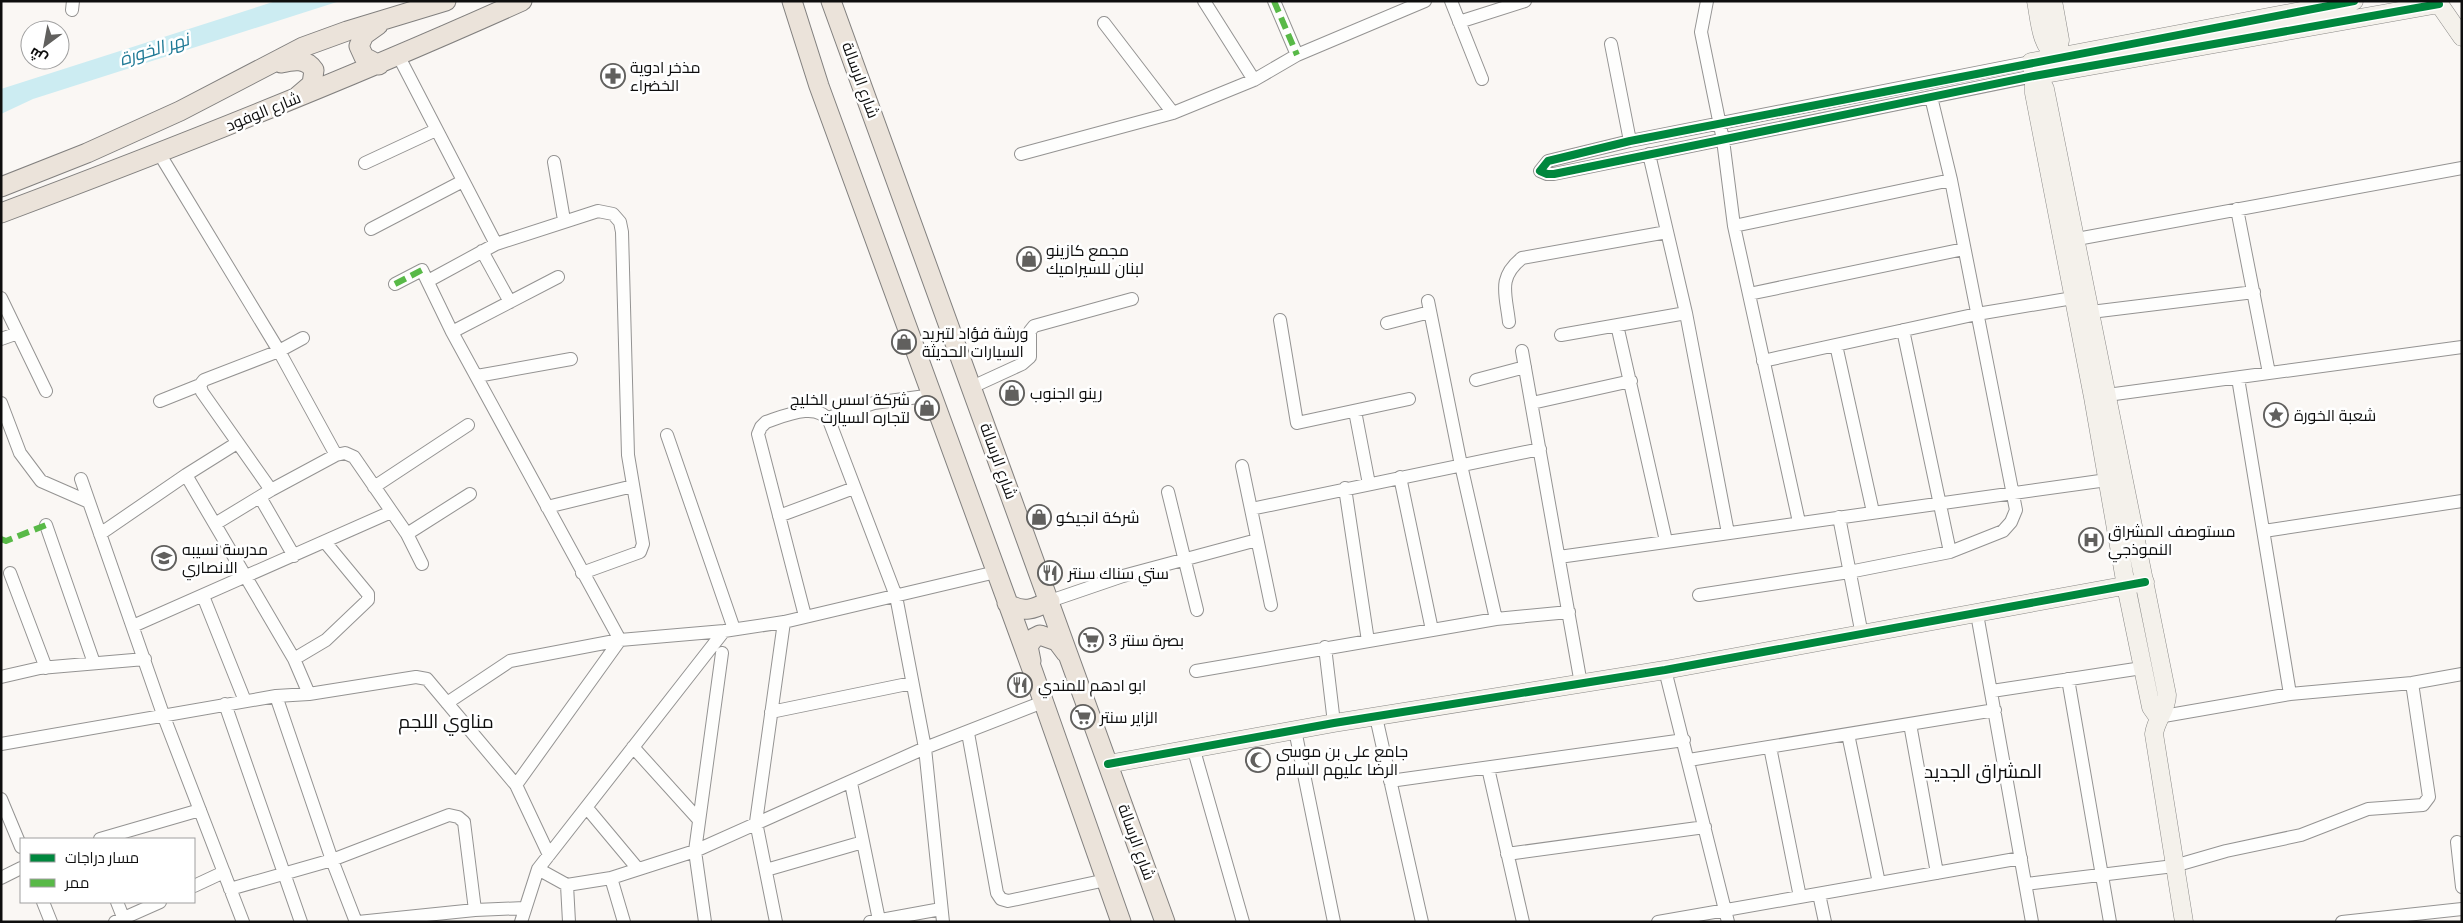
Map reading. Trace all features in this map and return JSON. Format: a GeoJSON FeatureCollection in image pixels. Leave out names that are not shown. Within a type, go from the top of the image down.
{"type":"FeatureCollection","features":[{"type":"Feature","properties":{"kind":"main road"},"geometry":{"type":"LineString","coordinates":[[1,187],[87,153],[163,119],[303,47],[346,31],[446,1]]}},
{"type":"Feature","properties":{"kind":"main road","name":"شارع الوفود"},"geometry":{"type":"LineString","coordinates":[[1,213],[159,153],[399,57],[522,1]]}},
{"type":"Feature","properties":{"kind":"main road","name":"شارع الرسالة"},"geometry":{"type":"LineString","coordinates":[[831,1],[1165,922]]}},
{"type":"Feature","properties":{"kind":"main road"},"geometry":{"type":"LineString","coordinates":[[793,2],[819,86],[933,395],[1121,922]]}},
{"type":"Feature","properties":{"kind":"main road"},"geometry":{"type":"LineString","coordinates":[[379,65],[364,57],[359,46],[364,35],[386,20]]}},
{"type":"Feature","properties":{"kind":"main road"},"geometry":{"type":"LineString","coordinates":[[267,66],[294,60],[302,60],[312,66],[314,70],[312,84],[291,100]]}},
{"type":"Feature","properties":{"kind":"main road"},"geometry":{"type":"LineString","coordinates":[[1007,602],[1022,610],[1030,610],[1050,601]]}},
{"type":"Feature","properties":{"kind":"main road"},"geometry":{"type":"LineString","coordinates":[[1033,672],[1028,646],[1034,638],[1040,635],[1057,641],[1071,660]]}},
{"type":"Feature","properties":{"kind":"street"},"geometry":{"type":"LineString","coordinates":[[1204,1],[1254,80]]}},
{"type":"Feature","properties":{"kind":"street"},"geometry":{"type":"LineString","coordinates":[[1274,1],[1297,55]]}},
{"type":"Feature","properties":{"kind":"street"},"geometry":{"type":"LineString","coordinates":[[1021,154],[1173,113],[1254,80],[1297,55],[1425,1]]}},
{"type":"Feature","properties":{"kind":"street"},"geometry":{"type":"LineString","coordinates":[[1451,1],[1482,80]]}},
{"type":"Feature","properties":{"kind":"street"},"geometry":{"type":"LineString","coordinates":[[1459,22],[1525,1]]}},
{"type":"Feature","properties":{"kind":"street"},"geometry":{"type":"LineString","coordinates":[[1707,1],[1700,28],[1720,122],[1734,226],[1798,522]]}},
{"type":"Feature","properties":{"kind":"street"},"geometry":{"type":"LineString","coordinates":[[2036,1],[2044,43],[2058,64]]}},
{"type":"Feature","properties":{"kind":"street"},"geometry":{"type":"LineString","coordinates":[[2053,1],[2060,40],[2058,64]]}},
{"type":"Feature","properties":{"kind":"street"},"geometry":{"type":"LineString","coordinates":[[2033,69],[1931,97],[1550,174],[1540,171],[1548,161],[1720,122],[2033,69],[2354,1]]}},
{"type":"Feature","properties":{"kind":"street"},"geometry":{"type":"LineString","coordinates":[[2058,64],[2438,3],[2462,37]]}},
{"type":"Feature","properties":{"kind":"street"},"geometry":{"type":"LineString","coordinates":[[1104,23],[1173,113]]}},
{"type":"Feature","properties":{"kind":"street"},"geometry":{"type":"LineString","coordinates":[[1611,44],[1630,141]]}},
{"type":"Feature","properties":{"kind":"street"},"geometry":{"type":"LineString","coordinates":[[399,57],[496,244]]}},
{"type":"Feature","properties":{"kind":"street"},"geometry":{"type":"LineString","coordinates":[[2033,69],[2045,89],[2077,239],[2091,312],[2107,480],[2142,668],[2151,707],[2158,717]]}},
{"type":"Feature","properties":{"kind":"street"},"geometry":{"type":"LineString","coordinates":[[2033,69],[2034,93],[2073,298],[2100,396],[2145,582],[2168,695],[2165,707],[2158,717],[2154,734],[2184,922]]}},
{"type":"Feature","properties":{"kind":"street"},"geometry":{"type":"LineString","coordinates":[[1699,595],[1850,572],[1950,552],[2003,531],[2011,522],[2016,510],[2011,493],[1951,180],[1931,97]]}},
{"type":"Feature","properties":{"kind":"street"},"geometry":{"type":"LineString","coordinates":[[365,163],[436,130]]}},
{"type":"Feature","properties":{"kind":"street"},"geometry":{"type":"LineString","coordinates":[[159,153],[279,351],[336,455]]}},
{"type":"Feature","properties":{"kind":"street"},"geometry":{"type":"LineString","coordinates":[[1649,154],[1686,313],[1728,533]]}},
{"type":"Feature","properties":{"kind":"street"},"geometry":{"type":"LineString","coordinates":[[554,162],[564,220]]}},
{"type":"Feature","properties":{"kind":"street"},"geometry":{"type":"LineString","coordinates":[[2077,239],[2462,168]]}},
{"type":"Feature","properties":{"kind":"street"},"geometry":{"type":"LineString","coordinates":[[371,229],[463,180]]}},
{"type":"Feature","properties":{"kind":"street"},"geometry":{"type":"LineString","coordinates":[[1734,226],[1951,180]]}},
{"type":"Feature","properties":{"kind":"street"},"geometry":{"type":"LineString","coordinates":[[2237,210],[2269,373]]}},
{"type":"Feature","properties":{"kind":"street"},"geometry":{"type":"LineString","coordinates":[[428,281],[496,244],[564,220],[604,211],[613,214],[622,227],[628,455],[642,535],[640,552],[582,572]]}},
{"type":"Feature","properties":{"kind":"street"},"geometry":{"type":"LineString","coordinates":[[1509,322],[1505,279],[1511,266],[1522,258],[1667,232]]}},
{"type":"Feature","properties":{"kind":"street"},"geometry":{"type":"LineString","coordinates":[[1749,294],[1964,249]]}},
{"type":"Feature","properties":{"kind":"street"},"geometry":{"type":"LineString","coordinates":[[482,252],[510,302]]}},
{"type":"Feature","properties":{"kind":"street"},"geometry":{"type":"LineString","coordinates":[[395,284],[422,270],[452,332],[620,640]]}},
{"type":"Feature","properties":{"kind":"street"},"geometry":{"type":"LineString","coordinates":[[452,332],[558,277]]}},
{"type":"Feature","properties":{"kind":"street"},"geometry":{"type":"LineString","coordinates":[[2091,312],[2254,292]]}},
{"type":"Feature","properties":{"kind":"street"},"geometry":{"type":"LineString","coordinates":[[1763,361],[1977,314],[2073,298]]}},
{"type":"Feature","properties":{"kind":"street"},"geometry":{"type":"LineString","coordinates":[[972,387],[1022,364],[1030,357],[1030,331],[1034,326],[1132,299]]}},
{"type":"Feature","properties":{"kind":"street"},"geometry":{"type":"LineString","coordinates":[[2,301],[46,391]]}},
{"type":"Feature","properties":{"kind":"street"},"geometry":{"type":"LineString","coordinates":[[1387,323],[1429,306],[1496,619]]}},
{"type":"Feature","properties":{"kind":"street"},"geometry":{"type":"LineString","coordinates":[[1561,335],[1686,313]]}},
{"type":"Feature","properties":{"kind":"street"},"geometry":{"type":"LineString","coordinates":[[1280,320],[1297,423],[1409,399]]}},
{"type":"Feature","properties":{"kind":"street"},"geometry":{"type":"LineString","coordinates":[[1617,325],[1666,541]]}},
{"type":"Feature","properties":{"kind":"street"},"geometry":{"type":"LineString","coordinates":[[1903,330],[1950,552]]}},
{"type":"Feature","properties":{"kind":"street"},"geometry":{"type":"LineString","coordinates":[[1,339],[18,333]]}},
{"type":"Feature","properties":{"kind":"street"},"geometry":{"type":"LineString","coordinates":[[160,401],[200,385],[204,380],[279,351],[303,338]]}},
{"type":"Feature","properties":{"kind":"street"},"geometry":{"type":"LineString","coordinates":[[1836,345],[1873,512]]}},
{"type":"Feature","properties":{"kind":"street"},"geometry":{"type":"LineString","coordinates":[[2100,396],[2462,347]]}},
{"type":"Feature","properties":{"kind":"street"},"geometry":{"type":"LineString","coordinates":[[1522,351],[1581,684]]}},
{"type":"Feature","properties":{"kind":"street"},"geometry":{"type":"LineString","coordinates":[[477,376],[571,359]]}},
{"type":"Feature","properties":{"kind":"street"},"geometry":{"type":"LineString","coordinates":[[1476,380],[1525,367]]}},
{"type":"Feature","properties":{"kind":"street"},"geometry":{"type":"LineString","coordinates":[[2238,378],[2290,694]]}},
{"type":"Feature","properties":{"kind":"street"},"geometry":{"type":"LineString","coordinates":[[1532,403],[1631,381]]}},
{"type":"Feature","properties":{"kind":"street"},"geometry":{"type":"LineString","coordinates":[[200,385],[202,392],[237,443],[265,493],[294,556]]}},
{"type":"Feature","properties":{"kind":"street"},"geometry":{"type":"LineString","coordinates":[[828,418],[874,403],[933,395]]}},
{"type":"Feature","properties":{"kind":"street"},"geometry":{"type":"LineString","coordinates":[[1,403],[20,453],[42,481],[89,502]]}},
{"type":"Feature","properties":{"kind":"street"},"geometry":{"type":"LineString","coordinates":[[806,616],[759,438],[760,427],[766,422],[811,410],[821,412],[828,418],[896,596],[925,748],[942,915],[874,921],[863,842],[851,783]]}},
{"type":"Feature","properties":{"kind":"street"},"geometry":{"type":"LineString","coordinates":[[1355,411],[1369,484]]}},
{"type":"Feature","properties":{"kind":"street"},"geometry":{"type":"LineString","coordinates":[[374,487],[468,425]]}},
{"type":"Feature","properties":{"kind":"street"},"geometry":{"type":"LineString","coordinates":[[667,435],[729,630]]}},
{"type":"Feature","properties":{"kind":"street"},"geometry":{"type":"LineString","coordinates":[[100,534],[186,475],[237,443]]}},
{"type":"Feature","properties":{"kind":"street"},"geometry":{"type":"LineString","coordinates":[[1251,509],[1540,449]]}},
{"type":"Feature","properties":{"kind":"street"},"geometry":{"type":"LineString","coordinates":[[215,524],[265,493],[336,455],[345,454],[354,457],[406,534],[422,564]]}},
{"type":"Feature","properties":{"kind":"street"},"geometry":{"type":"LineString","coordinates":[[1242,466],[1271,605]]}},
{"type":"Feature","properties":{"kind":"street"},"geometry":{"type":"LineString","coordinates":[[186,475],[294,659],[309,694]]}},
{"type":"Feature","properties":{"kind":"street"},"geometry":{"type":"LineString","coordinates":[[1400,477],[1432,630]]}},
{"type":"Feature","properties":{"kind":"street"},"geometry":{"type":"LineString","coordinates":[[81,479],[164,717],[243,922]]}},
{"type":"Feature","properties":{"kind":"street"},"geometry":{"type":"LineString","coordinates":[[1559,556],[2107,480]]}},
{"type":"Feature","properties":{"kind":"street"},"geometry":{"type":"LineString","coordinates":[[547,507],[633,486]]}},
{"type":"Feature","properties":{"kind":"street"},"geometry":{"type":"LineString","coordinates":[[779,516],[854,488]]}},
{"type":"Feature","properties":{"kind":"street"},"geometry":{"type":"LineString","coordinates":[[1345,488],[1368,641]]}},
{"type":"Feature","properties":{"kind":"street"},"geometry":{"type":"LineString","coordinates":[[1168,492],[1197,610]]}},
{"type":"Feature","properties":{"kind":"street"},"geometry":{"type":"LineString","coordinates":[[406,534],[470,494]]}},
{"type":"Feature","properties":{"kind":"street"},"geometry":{"type":"LineString","coordinates":[[2264,531],[2462,501]]}},
{"type":"Feature","properties":{"kind":"street"},"geometry":{"type":"LineString","coordinates":[[133,626],[391,512]]}},
{"type":"Feature","properties":{"kind":"street"},"geometry":{"type":"LineString","coordinates":[[1839,517],[1862,635]]}},
{"type":"Feature","properties":{"kind":"street"},"geometry":{"type":"LineString","coordinates":[[46,525],[94,663]]}},
{"type":"Feature","properties":{"kind":"street"},"geometry":{"type":"LineString","coordinates":[[1050,601],[1185,558],[1257,540]]}},
{"type":"Feature","properties":{"kind":"street"},"geometry":{"type":"LineString","coordinates":[[294,659],[326,640],[368,600],[368,594],[325,542]]}},
{"type":"Feature","properties":{"kind":"street"},"geometry":{"type":"LineString","coordinates":[[447,704],[510,661],[620,640],[729,630],[784,622],[996,572]]}},
{"type":"Feature","properties":{"kind":"street"},"geometry":{"type":"LineString","coordinates":[[10,573],[46,668]]}},
{"type":"Feature","properties":{"kind":"street"},"geometry":{"type":"LineString","coordinates":[[1108,764],[1193,747],[1334,723],[1665,670],[2145,582]]}},
{"type":"Feature","properties":{"kind":"street"},"geometry":{"type":"LineString","coordinates":[[203,596],[245,701]]}},
{"type":"Feature","properties":{"kind":"street"},"geometry":{"type":"LineString","coordinates":[[1196,671],[1325,647],[1496,619],[1569,612]]}},
{"type":"Feature","properties":{"kind":"street"},"geometry":{"type":"LineString","coordinates":[[1977,614],[2032,922]]}},
{"type":"Feature","properties":{"kind":"street"},"geometry":{"type":"LineString","coordinates":[[776,922],[756,822],[784,622]]}},
{"type":"Feature","properties":{"kind":"street"},"geometry":{"type":"LineString","coordinates":[[521,922],[538,869],[633,747],[729,630]]}},
{"type":"Feature","properties":{"kind":"street"},"geometry":{"type":"LineString","coordinates":[[516,785],[620,640]]}},
{"type":"Feature","properties":{"kind":"street"},"geometry":{"type":"LineString","coordinates":[[1325,647],[1334,723]]}},
{"type":"Feature","properties":{"kind":"street"},"geometry":{"type":"LineString","coordinates":[[705,922],[695,851],[722,653]]}},
{"type":"Feature","properties":{"kind":"street"},"geometry":{"type":"LineString","coordinates":[[1,677],[46,668],[145,659]]}},
{"type":"Feature","properties":{"kind":"street"},"geometry":{"type":"LineString","coordinates":[[1992,691],[2142,668]]}},
{"type":"Feature","properties":{"kind":"street"},"geometry":{"type":"LineString","coordinates":[[1665,670],[1689,760],[1726,916]]}},
{"type":"Feature","properties":{"kind":"street"},"geometry":{"type":"LineString","coordinates":[[2158,717],[2290,694],[2412,682],[2462,674]]}},
{"type":"Feature","properties":{"kind":"street"},"geometry":{"type":"LineString","coordinates":[[1,744],[276,696],[309,694],[416,678],[427,679],[516,785],[550,855]]}},
{"type":"Feature","properties":{"kind":"street"},"geometry":{"type":"LineString","coordinates":[[2068,679],[2110,922]]}},
{"type":"Feature","properties":{"kind":"street"},"geometry":{"type":"LineString","coordinates":[[2026,884],[2174,866],[2226,851],[2301,835],[2368,809],[2423,805],[2429,797],[2412,682]]}},
{"type":"Feature","properties":{"kind":"street"},"geometry":{"type":"LineString","coordinates":[[771,712],[912,683]]}},
{"type":"Feature","properties":{"kind":"street"},"geometry":{"type":"LineString","coordinates":[[276,696],[332,860],[357,922],[475,910],[524,908]]}},
{"type":"Feature","properties":{"kind":"street"},"geometry":{"type":"LineString","coordinates":[[538,869],[567,885],[611,878],[695,851],[756,822],[851,783],[925,748],[1043,702]]}},
{"type":"Feature","properties":{"kind":"street"},"geometry":{"type":"LineString","coordinates":[[225,704],[301,922]]}},
{"type":"Feature","properties":{"kind":"street"},"geometry":{"type":"LineString","coordinates":[[1689,760],[1995,710]]}},
{"type":"Feature","properties":{"kind":"street"},"geometry":{"type":"LineString","coordinates":[[1376,717],[1422,922]]}},
{"type":"Feature","properties":{"kind":"street"},"geometry":{"type":"LineString","coordinates":[[1910,724],[1937,873]]}},
{"type":"Feature","properties":{"kind":"street"},"geometry":{"type":"LineString","coordinates":[[1295,730],[1334,922]]}},
{"type":"Feature","properties":{"kind":"street"},"geometry":{"type":"LineString","coordinates":[[968,732],[997,893],[1001,899],[1008,901],[1106,880]]}},
{"type":"Feature","properties":{"kind":"street"},"geometry":{"type":"LineString","coordinates":[[1848,734],[1879,883]]}},
{"type":"Feature","properties":{"kind":"street"},"geometry":{"type":"LineString","coordinates":[[1390,781],[1684,740]]}},
{"type":"Feature","properties":{"kind":"street"},"geometry":{"type":"LineString","coordinates":[[1770,746],[1800,897]]}},
{"type":"Feature","properties":{"kind":"street"},"geometry":{"type":"LineString","coordinates":[[633,747],[699,820]]}},
{"type":"Feature","properties":{"kind":"street"},"geometry":{"type":"LineString","coordinates":[[1193,747],[1243,922]]}},
{"type":"Feature","properties":{"kind":"street"},"geometry":{"type":"LineString","coordinates":[[1488,768],[1523,922]]}},
{"type":"Feature","properties":{"kind":"street"},"geometry":{"type":"LineString","coordinates":[[1,799],[20,845]]}},
{"type":"Feature","properties":{"kind":"street"},"geometry":{"type":"LineString","coordinates":[[587,808],[638,869]]}},
{"type":"Feature","properties":{"kind":"street"},"geometry":{"type":"LineString","coordinates":[[103,838],[200,810]]}},
{"type":"Feature","properties":{"kind":"street"},"geometry":{"type":"LineString","coordinates":[[230,889],[332,860],[449,816],[458,817],[464,822],[475,910]]}},
{"type":"Feature","properties":{"kind":"street"},"geometry":{"type":"LineString","coordinates":[[1507,854],[1705,827]]}},
{"type":"Feature","properties":{"kind":"street"},"geometry":{"type":"LineString","coordinates":[[766,870],[863,842]]}},
{"type":"Feature","properties":{"kind":"street"},"geometry":{"type":"LineString","coordinates":[[2458,842],[2461,879]]}},
{"type":"Feature","properties":{"kind":"street"},"geometry":{"type":"LineString","coordinates":[[1658,922],[1726,916],[1800,897],[2021,858]]}},
{"type":"Feature","properties":{"kind":"street"},"geometry":{"type":"LineString","coordinates":[[1,878],[20,868]]}},
{"type":"Feature","properties":{"kind":"street"},"geometry":{"type":"LineString","coordinates":[[195,886],[224,872]]}},
{"type":"Feature","properties":{"kind":"street"},"geometry":{"type":"LineString","coordinates":[[611,878],[624,922]]}},
{"type":"Feature","properties":{"kind":"street"},"geometry":{"type":"LineString","coordinates":[[567,885],[569,922]]}},
{"type":"Feature","properties":{"kind":"street"},"geometry":{"type":"LineString","coordinates":[[1819,894],[1824,922]]}},
{"type":"Feature","properties":{"kind":"street"},"geometry":{"type":"LineString","coordinates":[[43,903],[51,922]]}},
{"type":"Feature","properties":{"kind":"street"},"geometry":{"type":"LineString","coordinates":[[117,903],[121,921],[158,903]]}},
{"type":"Feature","properties":{"kind":"street"},"geometry":{"type":"LineString","coordinates":[[2342,922],[2462,909]]}},
{"type":"Feature","properties":{"kind":"water","name":"نهر الخورة"},"geometry":{"type":"Polygon","coordinates":[[[276,1],[340,1],[33,99],[1,114],[1,89],[60,70],[70,70],[70,67],[276,1]]]}},
{"type":"Feature","properties":{"kind":"marked path"},"geometry":{"type":"LineString","coordinates":[[1274,1],[1297,55]]}},
{"type":"Feature","properties":{"kind":"marked path"},"geometry":{"type":"LineString","coordinates":[[395,284],[422,270]]}},
{"type":"Feature","properties":{"kind":"marked path"},"geometry":{"type":"LineString","coordinates":[[1,539],[6,541],[46,525]]}},
{"type":"Feature","properties":{"kind":"cycle path"},"geometry":{"type":"LineString","coordinates":[[2354,1],[1630,141],[1548,161],[1540,171],[1554,174],[2034,76],[2439,4]]}},
{"type":"Feature","properties":{"kind":"cycle path"},"geometry":{"type":"LineString","coordinates":[[1108,764],[1334,723],[1665,670],[2145,582]]}},
{"type":"Feature","properties":{"kind":"place","name":"مذخر ادوية الخضراء"},"geometry":{"type":"Point","coordinates":[613,76]}},
{"type":"Feature","properties":{"kind":"place","name":"مجمع كازينو لبنان للسيراميك"},"geometry":{"type":"Point","coordinates":[1029,259]}},
{"type":"Feature","properties":{"kind":"place","name":"ورشة فؤاد لتبريد السيارات الحديثة"},"geometry":{"type":"Point","coordinates":[904,342]}},
{"type":"Feature","properties":{"kind":"place","name":"رينو الجنوب"},"geometry":{"type":"Point","coordinates":[1012,393]}},
{"type":"Feature","properties":{"kind":"place","name":"شركة اسس الخليج لتجاره السيارت"},"geometry":{"type":"Point","coordinates":[927,408]}},
{"type":"Feature","properties":{"kind":"place","name":"شعبة الخورة"},"geometry":{"type":"Point","coordinates":[2276,415]}},
{"type":"Feature","properties":{"kind":"place","name":"شركة انجيكو"},"geometry":{"type":"Point","coordinates":[1039,517]}},
{"type":"Feature","properties":{"kind":"place","name":"مستوصف المشراق النموذجي"},"geometry":{"type":"Point","coordinates":[2091,540]}},
{"type":"Feature","properties":{"kind":"place","name":"مدرسة نسيبه الانصاري"},"geometry":{"type":"Point","coordinates":[164,558]}},
{"type":"Feature","properties":{"kind":"place","name":"ستي سناك سنتر"},"geometry":{"type":"Point","coordinates":[1050,573]}},
{"type":"Feature","properties":{"kind":"place","name":"بصرة سنتر 3"},"geometry":{"type":"Point","coordinates":[1091,640]}},
{"type":"Feature","properties":{"kind":"place","name":"ابو ادهم للمندي"},"geometry":{"type":"Point","coordinates":[1020,685]}},
{"type":"Feature","properties":{"kind":"place","name":"الزاير سنتر"},"geometry":{"type":"Point","coordinates":[1083,717]}},
{"type":"Feature","properties":{"kind":"place","name":"جامع علي بن موسى الرضا عليهم السلام"},"geometry":{"type":"Point","coordinates":[1258,760]}},
{"type":"Feature","properties":{"kind":"district","name":"مناوي اللجم"},"geometry":{"type":"Point","coordinates":[446,721]}},
{"type":"Feature","properties":{"kind":"district","name":"المشراق الجديد"},"geometry":{"type":"Point","coordinates":[1983,771]}}]}
